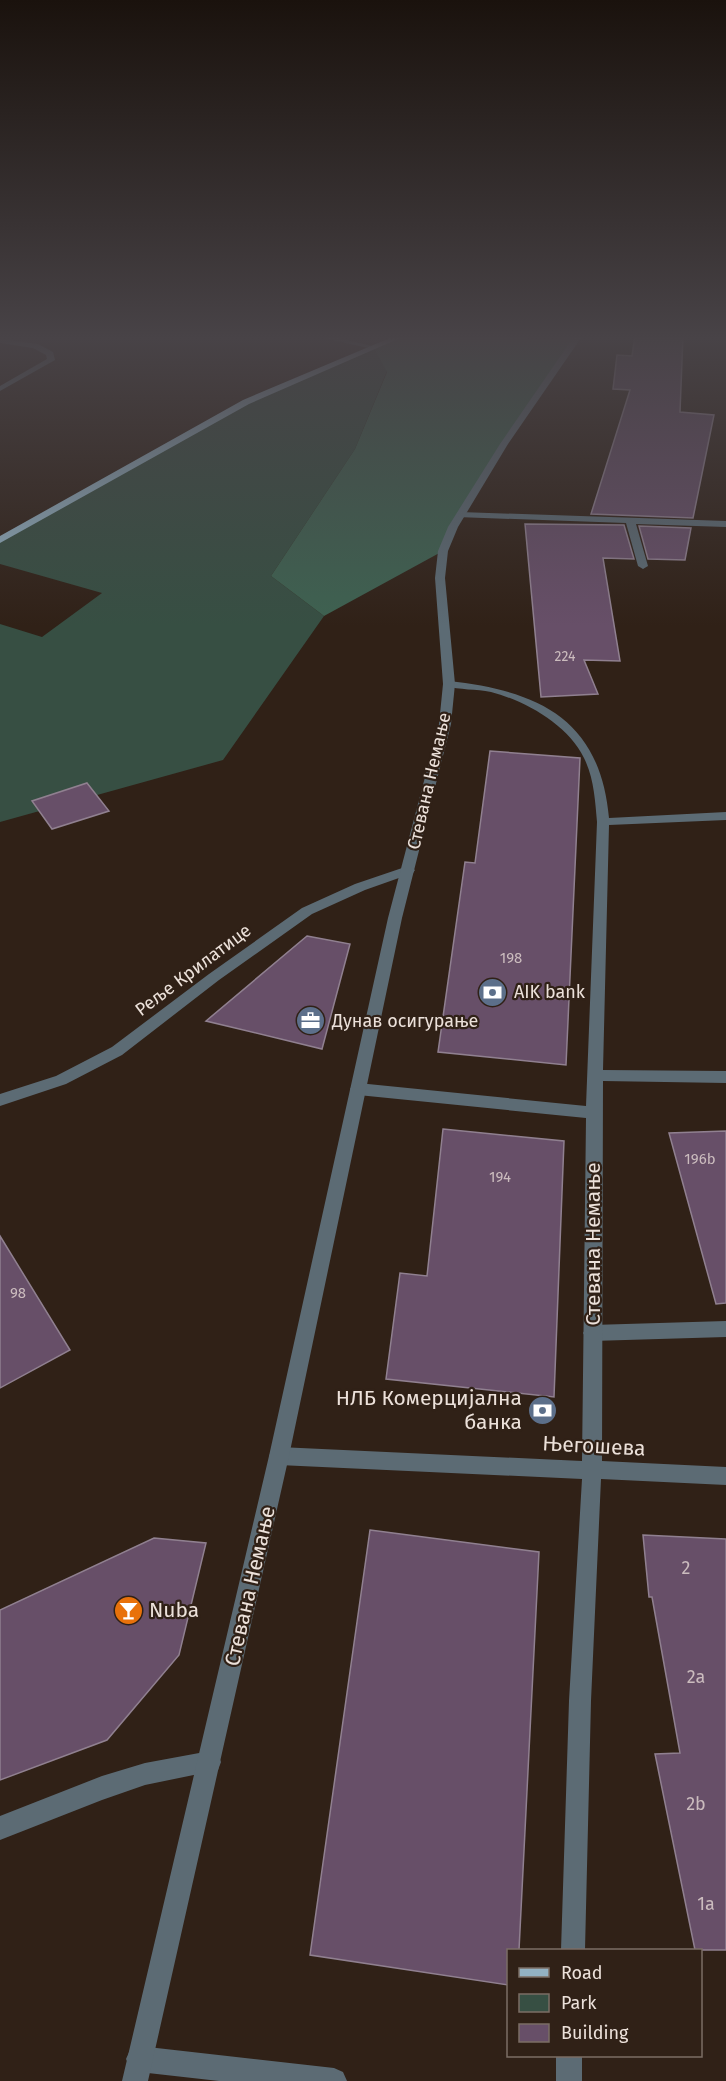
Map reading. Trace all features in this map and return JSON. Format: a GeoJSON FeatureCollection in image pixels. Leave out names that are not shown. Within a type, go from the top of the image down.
{"type":"FeatureCollection","features":[{"type":"Feature","properties":{"kind":"main road"},"geometry":{"type":"LineString","coordinates":[[0,540],[192,432]]}},
{"type":"Feature","properties":{"kind":"street","name":"Стевана Немање"},"geometry":{"type":"LineString","coordinates":[[137,2070],[210,1762],[408,870],[445,724],[449,684],[440,563],[445,542],[512,432]]}},
{"type":"Feature","properties":{"kind":"street"},"geometry":{"type":"LineString","coordinates":[[460,515],[726,524]]}},
{"type":"Feature","properties":{"kind":"street"},"geometry":{"type":"LineString","coordinates":[[630,521],[643,566]]}},
{"type":"Feature","properties":{"kind":"street","name":"Стевана Немање"},"geometry":{"type":"LineString","coordinates":[[449,684],[498,691],[513,696],[538,710],[578,740],[586,752],[599,784],[603,822],[594,1113],[592,1469],[580,1701],[573,1949]]}},
{"type":"Feature","properties":{"kind":"street"},"geometry":{"type":"LineString","coordinates":[[603,822],[726,816]]}},
{"type":"Feature","properties":{"kind":"street","name":"Реље Крилатице"},"geometry":{"type":"LineString","coordinates":[[0,1100],[61,1080],[117,1052],[214,977],[307,911],[360,887],[408,870]]}},
{"type":"Feature","properties":{"kind":"street"},"geometry":{"type":"LineString","coordinates":[[596,1075],[726,1077]]}},
{"type":"Feature","properties":{"kind":"street"},"geometry":{"type":"LineString","coordinates":[[358,1089],[594,1113]]}},
{"type":"Feature","properties":{"kind":"street"},"geometry":{"type":"LineString","coordinates":[[592,1333],[726,1329]]}},
{"type":"Feature","properties":{"kind":"street","name":"Његошева"},"geometry":{"type":"LineString","coordinates":[[279,1456],[726,1476]]}},
{"type":"Feature","properties":{"kind":"street"},"geometry":{"type":"LineString","coordinates":[[0,1828],[102,1788],[145,1774],[210,1762]]}},
{"type":"Feature","properties":{"kind":"street"},"geometry":{"type":"LineString","coordinates":[[569,2081],[570,2057]]}},
{"type":"Feature","properties":{"kind":"street"},"geometry":{"type":"LineString","coordinates":[[137,2070],[334,2081]]}},
{"type":"Feature","properties":{"kind":"green space"},"geometry":{"type":"Polygon","coordinates":[[[192,432],[362,432],[355,449],[271,576],[324,616],[223,760],[0,822],[0,624],[42,637],[102,593],[0,564],[0,540],[192,432]]]}},
{"type":"Feature","properties":{"kind":"green space"},"geometry":{"type":"Polygon","coordinates":[[[362,432],[512,432],[443,551],[324,616],[271,576],[355,449],[362,432]]]}},
{"type":"Feature","properties":{"kind":"building"},"geometry":{"type":"Polygon","coordinates":[[[617,432],[711,432],[693,518],[591,514],[617,432]]]}},
{"type":"Feature","properties":{"kind":"building"},"geometry":{"type":"Polygon","coordinates":[[[525,524],[624,525],[634,559],[603,558],[620,661],[584,660],[598,694],[541,697],[525,524]]]}},
{"type":"Feature","properties":{"kind":"building"},"geometry":{"type":"Polygon","coordinates":[[[639,526],[691,528],[685,560],[648,559],[639,526]]]}},
{"type":"Feature","properties":{"kind":"building"},"geometry":{"type":"Polygon","coordinates":[[[490,751],[580,758],[566,1065],[438,1052],[465,862],[475,863],[490,751]]]}},
{"type":"Feature","properties":{"kind":"building"},"geometry":{"type":"Polygon","coordinates":[[[87,783],[109,811],[52,829],[32,801],[87,783]]]}},
{"type":"Feature","properties":{"kind":"building"},"geometry":{"type":"Polygon","coordinates":[[[307,936],[350,944],[322,1049],[206,1021],[307,936]]]}},
{"type":"Feature","properties":{"kind":"building"},"geometry":{"type":"Polygon","coordinates":[[[443,1129],[564,1141],[554,1397],[386,1379],[400,1273],[427,1276],[443,1129]]]}},
{"type":"Feature","properties":{"kind":"building"},"geometry":{"type":"Polygon","coordinates":[[[726,1131],[726,1303],[716,1304],[669,1133],[726,1131]]]}},
{"type":"Feature","properties":{"kind":"building"},"geometry":{"type":"Polygon","coordinates":[[[0,1236],[70,1350],[0,1388],[0,1236]]]}},
{"type":"Feature","properties":{"kind":"building"},"geometry":{"type":"Polygon","coordinates":[[[370,1530],[539,1552],[519,1949],[507,1949],[507,1985],[310,1955],[370,1530]]]}},
{"type":"Feature","properties":{"kind":"building"},"geometry":{"type":"Polygon","coordinates":[[[643,1535],[726,1539],[726,1950],[695,1949],[655,1754],[680,1753],[652,1597],[649,1597],[643,1535]]]}},
{"type":"Feature","properties":{"kind":"building"},"geometry":{"type":"Polygon","coordinates":[[[154,1538],[206,1543],[179,1655],[107,1740],[0,1780],[0,1610],[154,1538]]]}},
{"type":"Feature","properties":{"kind":"place","name":"AIK bank"},"geometry":{"type":"Point","coordinates":[493,992]}},
{"type":"Feature","properties":{"kind":"place","name":"Дунав осигурање"},"geometry":{"type":"Point","coordinates":[311,1021]}},
{"type":"Feature","properties":{"kind":"place","name":"НЛБ Комерцијална банка"},"geometry":{"type":"Point","coordinates":[543,1410]}},
{"type":"Feature","properties":{"kind":"place","name":"Nuba"},"geometry":{"type":"Point","coordinates":[128,1610]}}]}
